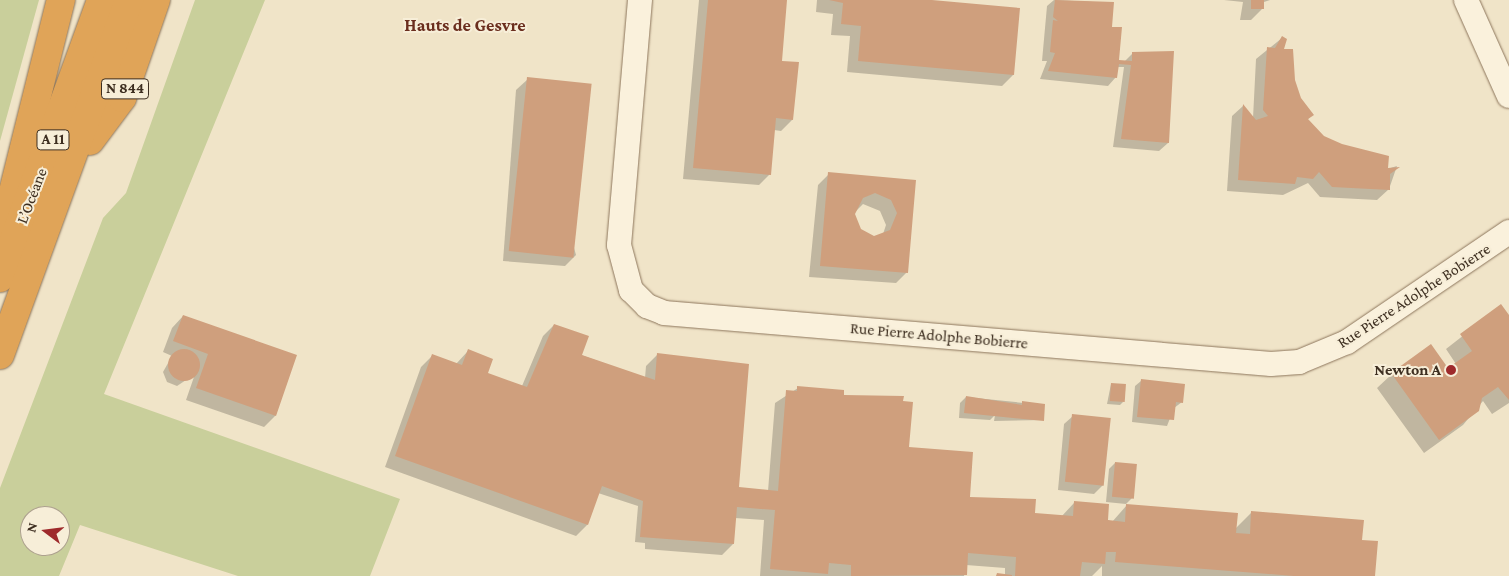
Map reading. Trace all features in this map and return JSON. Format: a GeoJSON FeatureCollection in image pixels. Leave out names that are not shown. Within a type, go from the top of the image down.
{"type":"FeatureCollection","features":[{"type":"Feature","properties":{"kind":"highway"},"geometry":{"type":"LineString","coordinates":[[0,241],[61,0]]}},
{"type":"Feature","properties":{"kind":"highway","name":"L’Océane"},"geometry":{"type":"LineString","coordinates":[[0,278],[101,0]]}},
{"type":"Feature","properties":{"kind":"highway","name":"L’Océane"},"geometry":{"type":"LineString","coordinates":[[72,167],[129,0]]}},
{"type":"Feature","properties":{"kind":"highway","name":"N 844"},"geometry":{"type":"LineString","coordinates":[[72,167],[122,98],[156,0]]}},
{"type":"Feature","properties":{"kind":"highway","name":"A 11"},"geometry":{"type":"LineString","coordinates":[[0,355],[72,167]]}},
{"type":"Feature","properties":{"kind":"street","name":"Rue Pierre Adolphe Bobierre"},"geometry":{"type":"LineString","coordinates":[[640,0],[618,245],[631,290],[646,306],[664,313],[1261,364],[1300,362],[1347,342],[1509,232]]}},
{"type":"Feature","properties":{"kind":"street"},"geometry":{"type":"LineString","coordinates":[[1466,0],[1509,96]]}},
{"type":"Feature","properties":{"kind":"green space"},"geometry":{"type":"Polygon","coordinates":[[[0,0],[39,0],[0,141],[0,0]]]}},
{"type":"Feature","properties":{"kind":"green space"},"geometry":{"type":"Polygon","coordinates":[[[195,0],[265,0],[104,394],[400,499],[370,576],[238,576],[80,525],[70,549],[70,506],[20,506],[20,556],[67,556],[59,576],[0,576],[0,488],[103,218],[126,193],[195,0]]]}},
{"type":"Feature","properties":{"kind":"building"},"geometry":{"type":"Polygon","coordinates":[[[708,0],[787,0],[782,61],[799,62],[793,120],[776,118],[771,175],[693,168],[708,0]]]}},
{"type":"Feature","properties":{"kind":"building"},"geometry":{"type":"Polygon","coordinates":[[[829,0],[932,0],[1020,8],[1014,75],[858,61],[861,26],[841,24],[843,3],[829,0]]]}},
{"type":"Feature","properties":{"kind":"building"},"geometry":{"type":"Polygon","coordinates":[[[1055,0],[1114,2],[1112,27],[1122,27],[1119,60],[1132,61],[1132,52],[1174,51],[1169,143],[1121,139],[1131,65],[1119,64],[1117,78],[1048,71],[1055,53],[1050,52],[1053,20],[1058,21],[1053,17],[1055,0]]]}},
{"type":"Feature","properties":{"kind":"building"},"geometry":{"type":"Polygon","coordinates":[[[1251,0],[1264,0],[1264,9],[1251,9],[1251,0]]]}},
{"type":"Feature","properties":{"kind":"building"},"geometry":{"type":"Polygon","coordinates":[[[1282,36],[1287,39],[1284,49],[1293,49],[1295,80],[1301,98],[1314,115],[1308,119],[1324,136],[1342,144],[1389,156],[1388,168],[1400,167],[1390,174],[1390,190],[1332,187],[1319,172],[1313,179],[1297,177],[1295,184],[1238,180],[1243,104],[1256,120],[1268,116],[1263,110],[1267,47],[1275,48],[1282,36]]]}},
{"type":"Feature","properties":{"kind":"building"},"geometry":{"type":"Polygon","coordinates":[[[527,77],[592,84],[573,258],[509,251],[527,77]]]}},
{"type":"Feature","properties":{"kind":"building"},"geometry":{"type":"Polygon","coordinates":[[[828,172],[916,180],[908,273],[820,266],[828,172]],[[875,193],[863,198],[855,214],[861,229],[874,236],[890,230],[897,213],[891,200],[875,193]]]}},
{"type":"Feature","properties":{"kind":"building","name":"Newton A"},"geometry":{"type":"Polygon","coordinates":[[[1501,304],[1509,315],[1509,400],[1498,387],[1482,398],[1479,411],[1439,440],[1391,373],[1431,344],[1448,368],[1472,351],[1460,334],[1501,304]]]}},
{"type":"Feature","properties":{"kind":"building"},"geometry":{"type":"Polygon","coordinates":[[[183,315],[297,355],[276,416],[196,388],[208,354],[173,341],[183,315]]]}},
{"type":"Feature","properties":{"kind":"building"},"geometry":{"type":"Polygon","coordinates":[[[554,324],[589,336],[582,355],[655,380],[657,353],[749,364],[739,487],[778,491],[786,390],[797,391],[797,386],[844,390],[844,395],[904,396],[903,401],[913,402],[909,447],[973,452],[970,497],[1036,499],[1035,513],[1073,516],[1074,501],[1109,504],[1108,520],[1125,522],[1126,504],[1238,513],[1236,533],[1250,534],[1251,511],[1364,520],[1362,540],[1378,541],[1375,576],[1294,576],[1115,562],[1116,552],[1106,552],[1105,564],[1082,562],[1080,576],[1015,576],[1016,557],[968,553],[967,575],[851,576],[851,565],[829,563],[828,574],[770,569],[775,510],[737,507],[734,544],[640,537],[643,501],[602,486],[588,525],[395,456],[432,354],[462,365],[468,349],[493,359],[488,373],[527,387],[554,324]]]}},
{"type":"Feature","properties":{"kind":"building"},"geometry":{"type":"Polygon","coordinates":[[[184,349],[195,354],[200,365],[195,376],[184,381],[173,376],[168,365],[173,354],[184,349]]]}},
{"type":"Feature","properties":{"kind":"building"},"geometry":{"type":"Polygon","coordinates":[[[1141,379],[1185,384],[1183,403],[1176,402],[1174,420],[1137,417],[1141,379]]]}},
{"type":"Feature","properties":{"kind":"building"},"geometry":{"type":"Polygon","coordinates":[[[1111,383],[1126,384],[1125,402],[1110,401],[1111,383]]]}},
{"type":"Feature","properties":{"kind":"building"},"geometry":{"type":"Polygon","coordinates":[[[966,396],[1022,405],[1022,401],[1045,404],[1044,421],[964,413],[966,396]]]}},
{"type":"Feature","properties":{"kind":"building"},"geometry":{"type":"Polygon","coordinates":[[[1072,414],[1111,418],[1104,486],[1065,482],[1072,414]]]}},
{"type":"Feature","properties":{"kind":"building"},"geometry":{"type":"Polygon","coordinates":[[[1115,462],[1137,464],[1134,499],[1112,497],[1115,462]]]}},
{"type":"Feature","properties":{"kind":"building"},"geometry":{"type":"Polygon","coordinates":[[[997,573],[1012,575],[1012,576],[996,576],[997,573]]]}},
{"type":"Feature","properties":{"kind":"place","name":"Newton A"},"geometry":{"type":"Point","coordinates":[1451,370]}},
{"type":"Feature","properties":{"kind":"district","name":"Hauts de Gesvre"},"geometry":{"type":"Point","coordinates":[465,25]}}]}
